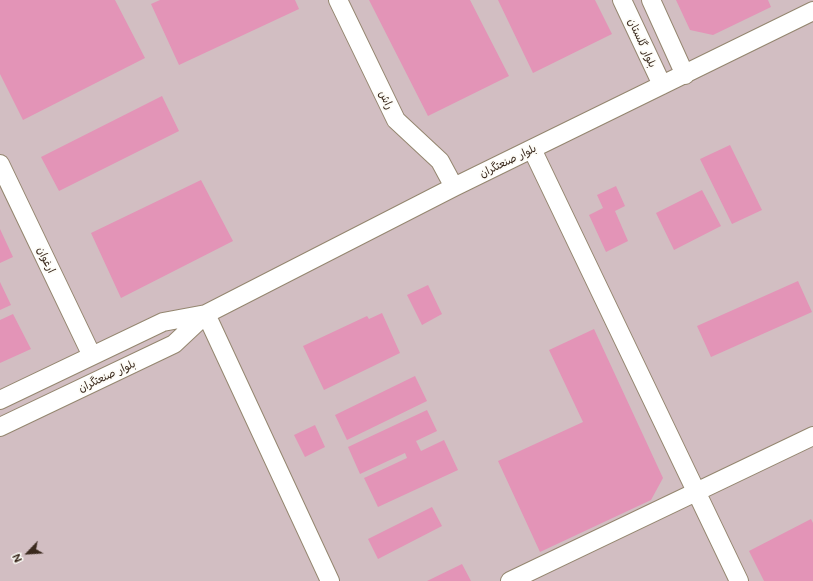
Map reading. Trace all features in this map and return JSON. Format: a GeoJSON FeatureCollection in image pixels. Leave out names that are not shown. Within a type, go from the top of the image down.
{"type":"FeatureCollection","features":[{"type":"Feature","properties":{"kind":"street","name":"راش"},"geometry":{"type":"LineString","coordinates":[[338,0],[396,120],[440,161],[454,187]]}},
{"type":"Feature","properties":{"kind":"street","name":"بلوار گلستان"},"geometry":{"type":"LineString","coordinates":[[622,0],[662,85]]}},
{"type":"Feature","properties":{"kind":"street"},"geometry":{"type":"LineString","coordinates":[[651,0],[685,75]]}},
{"type":"Feature","properties":{"kind":"street","name":"بلوار صنعتگران"},"geometry":{"type":"LineString","coordinates":[[0,427],[174,344],[206,314],[454,187],[813,11]]}},
{"type":"Feature","properties":{"kind":"street"},"geometry":{"type":"LineString","coordinates":[[532,149],[738,581]]}},
{"type":"Feature","properties":{"kind":"street","name":"ارغوان"},"geometry":{"type":"LineString","coordinates":[[0,164],[92,356]]}},
{"type":"Feature","properties":{"kind":"street","name":"بلوار صنعتگران"},"geometry":{"type":"LineString","coordinates":[[0,400],[163,322],[206,314]]}},
{"type":"Feature","properties":{"kind":"street"},"geometry":{"type":"LineString","coordinates":[[206,314],[330,581]]}},
{"type":"Feature","properties":{"kind":"street"},"geometry":{"type":"LineString","coordinates":[[510,581],[813,436]]}},
{"type":"Feature","properties":{"kind":"shaded area"},"geometry":{"type":"Polygon","coordinates":[[[0,0],[813,0],[813,581],[0,581],[0,0]]]}},
{"type":"Feature","properties":{"kind":"building"},"geometry":{"type":"Polygon","coordinates":[[[0,0],[115,0],[145,58],[23,120],[0,74],[0,0]]]}},
{"type":"Feature","properties":{"kind":"building"},"geometry":{"type":"Polygon","coordinates":[[[160,0],[295,0],[299,9],[179,65],[151,4],[160,0]]]}},
{"type":"Feature","properties":{"kind":"building"},"geometry":{"type":"Polygon","coordinates":[[[369,0],[470,0],[509,76],[428,116],[369,0]]]}},
{"type":"Feature","properties":{"kind":"building"},"geometry":{"type":"Polygon","coordinates":[[[498,0],[595,0],[612,34],[533,73],[498,0]]]}},
{"type":"Feature","properties":{"kind":"building"},"geometry":{"type":"Polygon","coordinates":[[[676,0],[768,0],[771,7],[713,35],[690,30],[676,0]]]}},
{"type":"Feature","properties":{"kind":"building"},"geometry":{"type":"Polygon","coordinates":[[[162,96],[179,131],[59,191],[41,157],[162,96]]]}},
{"type":"Feature","properties":{"kind":"building"},"geometry":{"type":"Polygon","coordinates":[[[730,145],[762,210],[732,224],[700,159],[730,145]]]}},
{"type":"Feature","properties":{"kind":"building"},"geometry":{"type":"Polygon","coordinates":[[[201,180],[233,241],[121,298],[91,233],[201,180]]]}},
{"type":"Feature","properties":{"kind":"building"},"geometry":{"type":"Polygon","coordinates":[[[616,186],[625,206],[615,211],[628,241],[606,252],[589,215],[603,208],[597,195],[616,186]]]}},
{"type":"Feature","properties":{"kind":"building"},"geometry":{"type":"Polygon","coordinates":[[[702,190],[721,226],[674,250],[656,213],[702,190]]]}},
{"type":"Feature","properties":{"kind":"building"},"geometry":{"type":"Polygon","coordinates":[[[0,229],[13,257],[0,263],[0,229]]]}},
{"type":"Feature","properties":{"kind":"building"},"geometry":{"type":"Polygon","coordinates":[[[798,281],[812,312],[711,357],[697,326],[798,281]]]}},
{"type":"Feature","properties":{"kind":"building"},"geometry":{"type":"Polygon","coordinates":[[[0,282],[11,305],[0,310],[0,282]]]}},
{"type":"Feature","properties":{"kind":"building"},"geometry":{"type":"Polygon","coordinates":[[[428,285],[442,314],[422,325],[407,295],[428,285]]]}},
{"type":"Feature","properties":{"kind":"building"},"geometry":{"type":"Polygon","coordinates":[[[382,313],[400,353],[324,390],[303,346],[367,316],[369,319],[382,313]]]}},
{"type":"Feature","properties":{"kind":"building"},"geometry":{"type":"Polygon","coordinates":[[[13,314],[31,349],[0,363],[0,320],[13,314]]]}},
{"type":"Feature","properties":{"kind":"building"},"geometry":{"type":"Polygon","coordinates":[[[594,329],[663,478],[651,500],[540,552],[498,461],[583,422],[549,350],[594,329]]]}},
{"type":"Feature","properties":{"kind":"building"},"geometry":{"type":"Polygon","coordinates":[[[415,376],[427,401],[347,440],[335,415],[415,376]]]}},
{"type":"Feature","properties":{"kind":"building"},"geometry":{"type":"Polygon","coordinates":[[[427,410],[437,431],[416,441],[421,451],[444,440],[458,470],[378,507],[364,478],[407,458],[405,453],[360,474],[348,447],[427,410]]]}},
{"type":"Feature","properties":{"kind":"building"},"geometry":{"type":"Polygon","coordinates":[[[315,425],[325,447],[305,457],[294,435],[315,425]]]}},
{"type":"Feature","properties":{"kind":"building"},"geometry":{"type":"Polygon","coordinates":[[[432,507],[442,526],[378,559],[368,539],[432,507]]]}},
{"type":"Feature","properties":{"kind":"building"},"geometry":{"type":"Polygon","coordinates":[[[811,519],[813,523],[813,581],[764,581],[749,551],[811,519]]]}},
{"type":"Feature","properties":{"kind":"building"},"geometry":{"type":"Polygon","coordinates":[[[462,564],[471,581],[427,581],[462,564]]]}}]}
